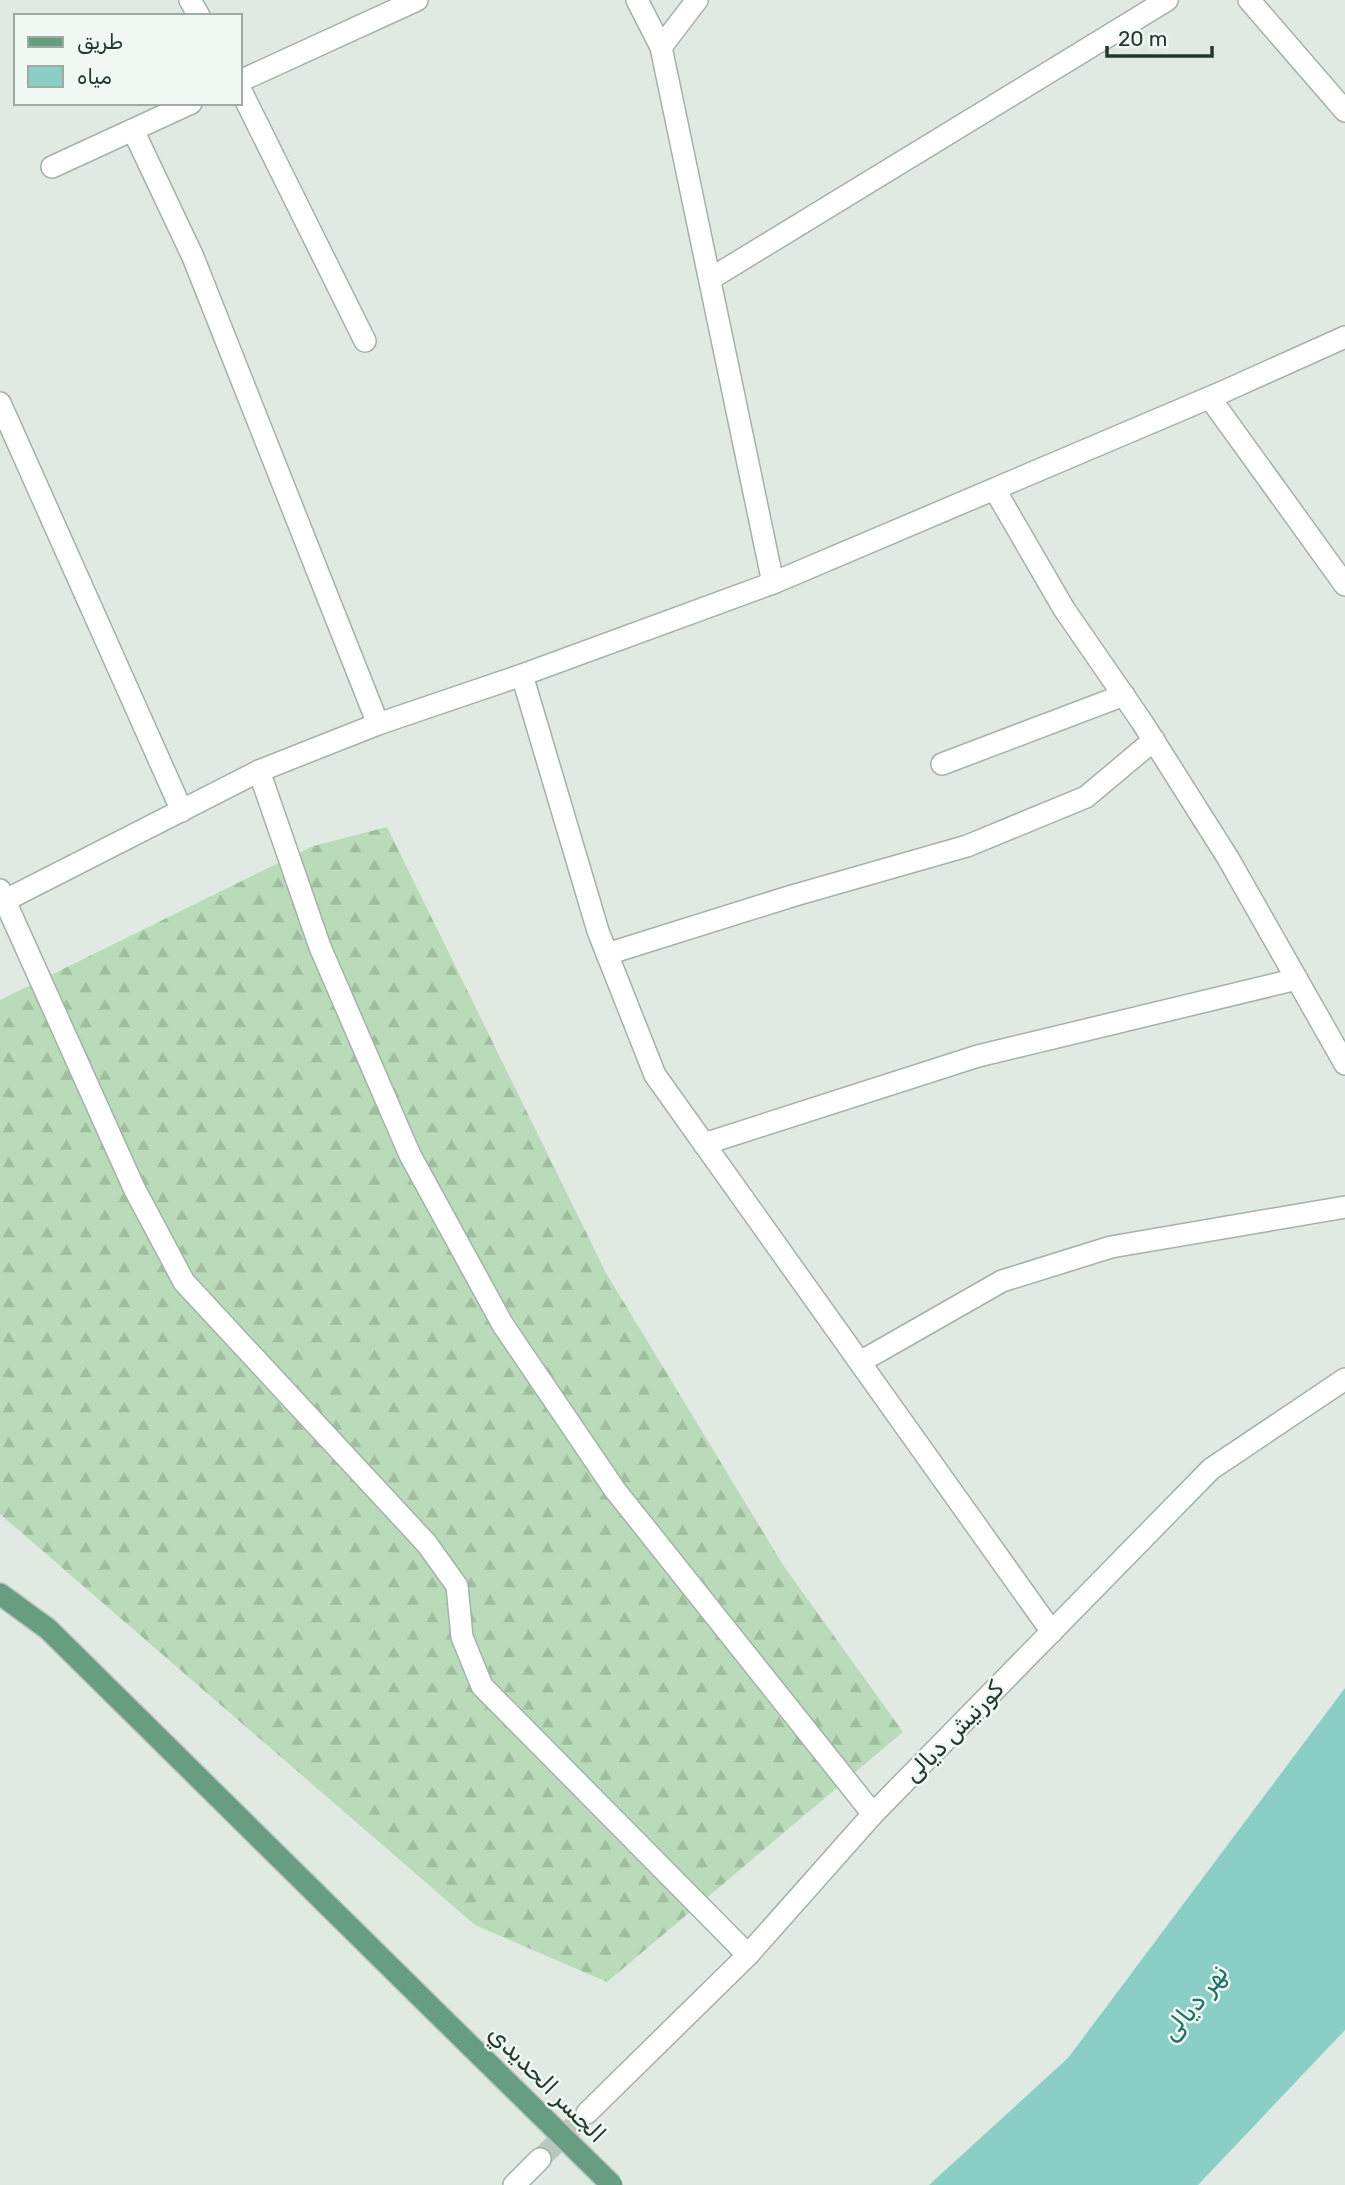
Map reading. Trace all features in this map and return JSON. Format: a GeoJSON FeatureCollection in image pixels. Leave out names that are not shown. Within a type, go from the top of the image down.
{"type":"FeatureCollection","features":[{"type":"Feature","properties":{"kind":"main road","name":"الجسر الحديدي"},"geometry":{"type":"LineString","coordinates":[[0,1594],[48,1629],[612,2185]]}},
{"type":"Feature","properties":{"kind":"street"},"geometry":{"type":"LineString","coordinates":[[242,80],[417,0]]}},
{"type":"Feature","properties":{"kind":"street"},"geometry":{"type":"LineString","coordinates":[[636,0],[661,47],[773,583]]}},
{"type":"Feature","properties":{"kind":"street"},"geometry":{"type":"LineString","coordinates":[[661,47],[697,0]]}},
{"type":"Feature","properties":{"kind":"street"},"geometry":{"type":"LineString","coordinates":[[710,279],[1167,0]]}},
{"type":"Feature","properties":{"kind":"street"},"geometry":{"type":"LineString","coordinates":[[1249,0],[1345,111]]}},
{"type":"Feature","properties":{"kind":"street"},"geometry":{"type":"LineString","coordinates":[[242,93],[365,341]]}},
{"type":"Feature","properties":{"kind":"street"},"geometry":{"type":"LineString","coordinates":[[52,167],[187,105]]}},
{"type":"Feature","properties":{"kind":"street"},"geometry":{"type":"LineString","coordinates":[[133,130],[193,257],[379,724]]}},
{"type":"Feature","properties":{"kind":"street"},"geometry":{"type":"LineString","coordinates":[[748,1955],[482,1686],[463,1637],[457,1586],[434,1554],[184,1282],[134,1188],[2,898],[259,772],[379,724],[773,583],[1210,398],[1345,337]]}},
{"type":"Feature","properties":{"kind":"street"},"geometry":{"type":"LineString","coordinates":[[1210,398],[1345,585]]}},
{"type":"Feature","properties":{"kind":"street"},"geometry":{"type":"LineString","coordinates":[[0,404],[183,811]]}},
{"type":"Feature","properties":{"kind":"street"},"geometry":{"type":"LineString","coordinates":[[995,490],[1064,609],[1154,740],[1228,858],[1345,1064]]}},
{"type":"Feature","properties":{"kind":"street"},"geometry":{"type":"LineString","coordinates":[[522,675],[598,931],[655,1075],[1052,1632]]}},
{"type":"Feature","properties":{"kind":"street"},"geometry":{"type":"LineString","coordinates":[[942,764],[1124,695]]}},
{"type":"Feature","properties":{"kind":"street"},"geometry":{"type":"LineString","coordinates":[[607,954],[792,896],[967,846],[1086,797],[1154,740]]}},
{"type":"Feature","properties":{"kind":"street"},"geometry":{"type":"LineString","coordinates":[[259,772],[320,947],[404,1143],[503,1325],[615,1490],[873,1814]]}},
{"type":"Feature","properties":{"kind":"street"},"geometry":{"type":"LineString","coordinates":[[704,1144],[978,1056],[1297,979]]}},
{"type":"Feature","properties":{"kind":"street"},"geometry":{"type":"LineString","coordinates":[[860,1362],[1002,1281],[1111,1247],[1345,1208]]}},
{"type":"Feature","properties":{"kind":"street","name":"كورنيش ديالى"},"geometry":{"type":"LineString","coordinates":[[587,2113],[748,1955],[873,1814],[1211,1469],[1345,1379]]}},
{"type":"Feature","properties":{"kind":"street"},"geometry":{"type":"LineString","coordinates":[[514,2185],[540,2159]]}},
{"type":"Feature","properties":{"kind":"green space"},"geometry":{"type":"Polygon","coordinates":[[[387,827],[606,1273],[783,1565],[903,1732],[607,1982],[475,1925],[0,1514],[0,1000],[313,846],[387,827]]]}},
{"type":"Feature","properties":{"kind":"water","name":"نهر ديالى"},"geometry":{"type":"Polygon","coordinates":[[[1345,1688],[1345,2030],[1198,2185],[929,2185],[1068,2058],[1345,1688]]]}},
{"type":"Feature","properties":{"kind":"tunnel"},"geometry":{"type":"LineString","coordinates":[[540,2159],[587,2113]]}}]}
